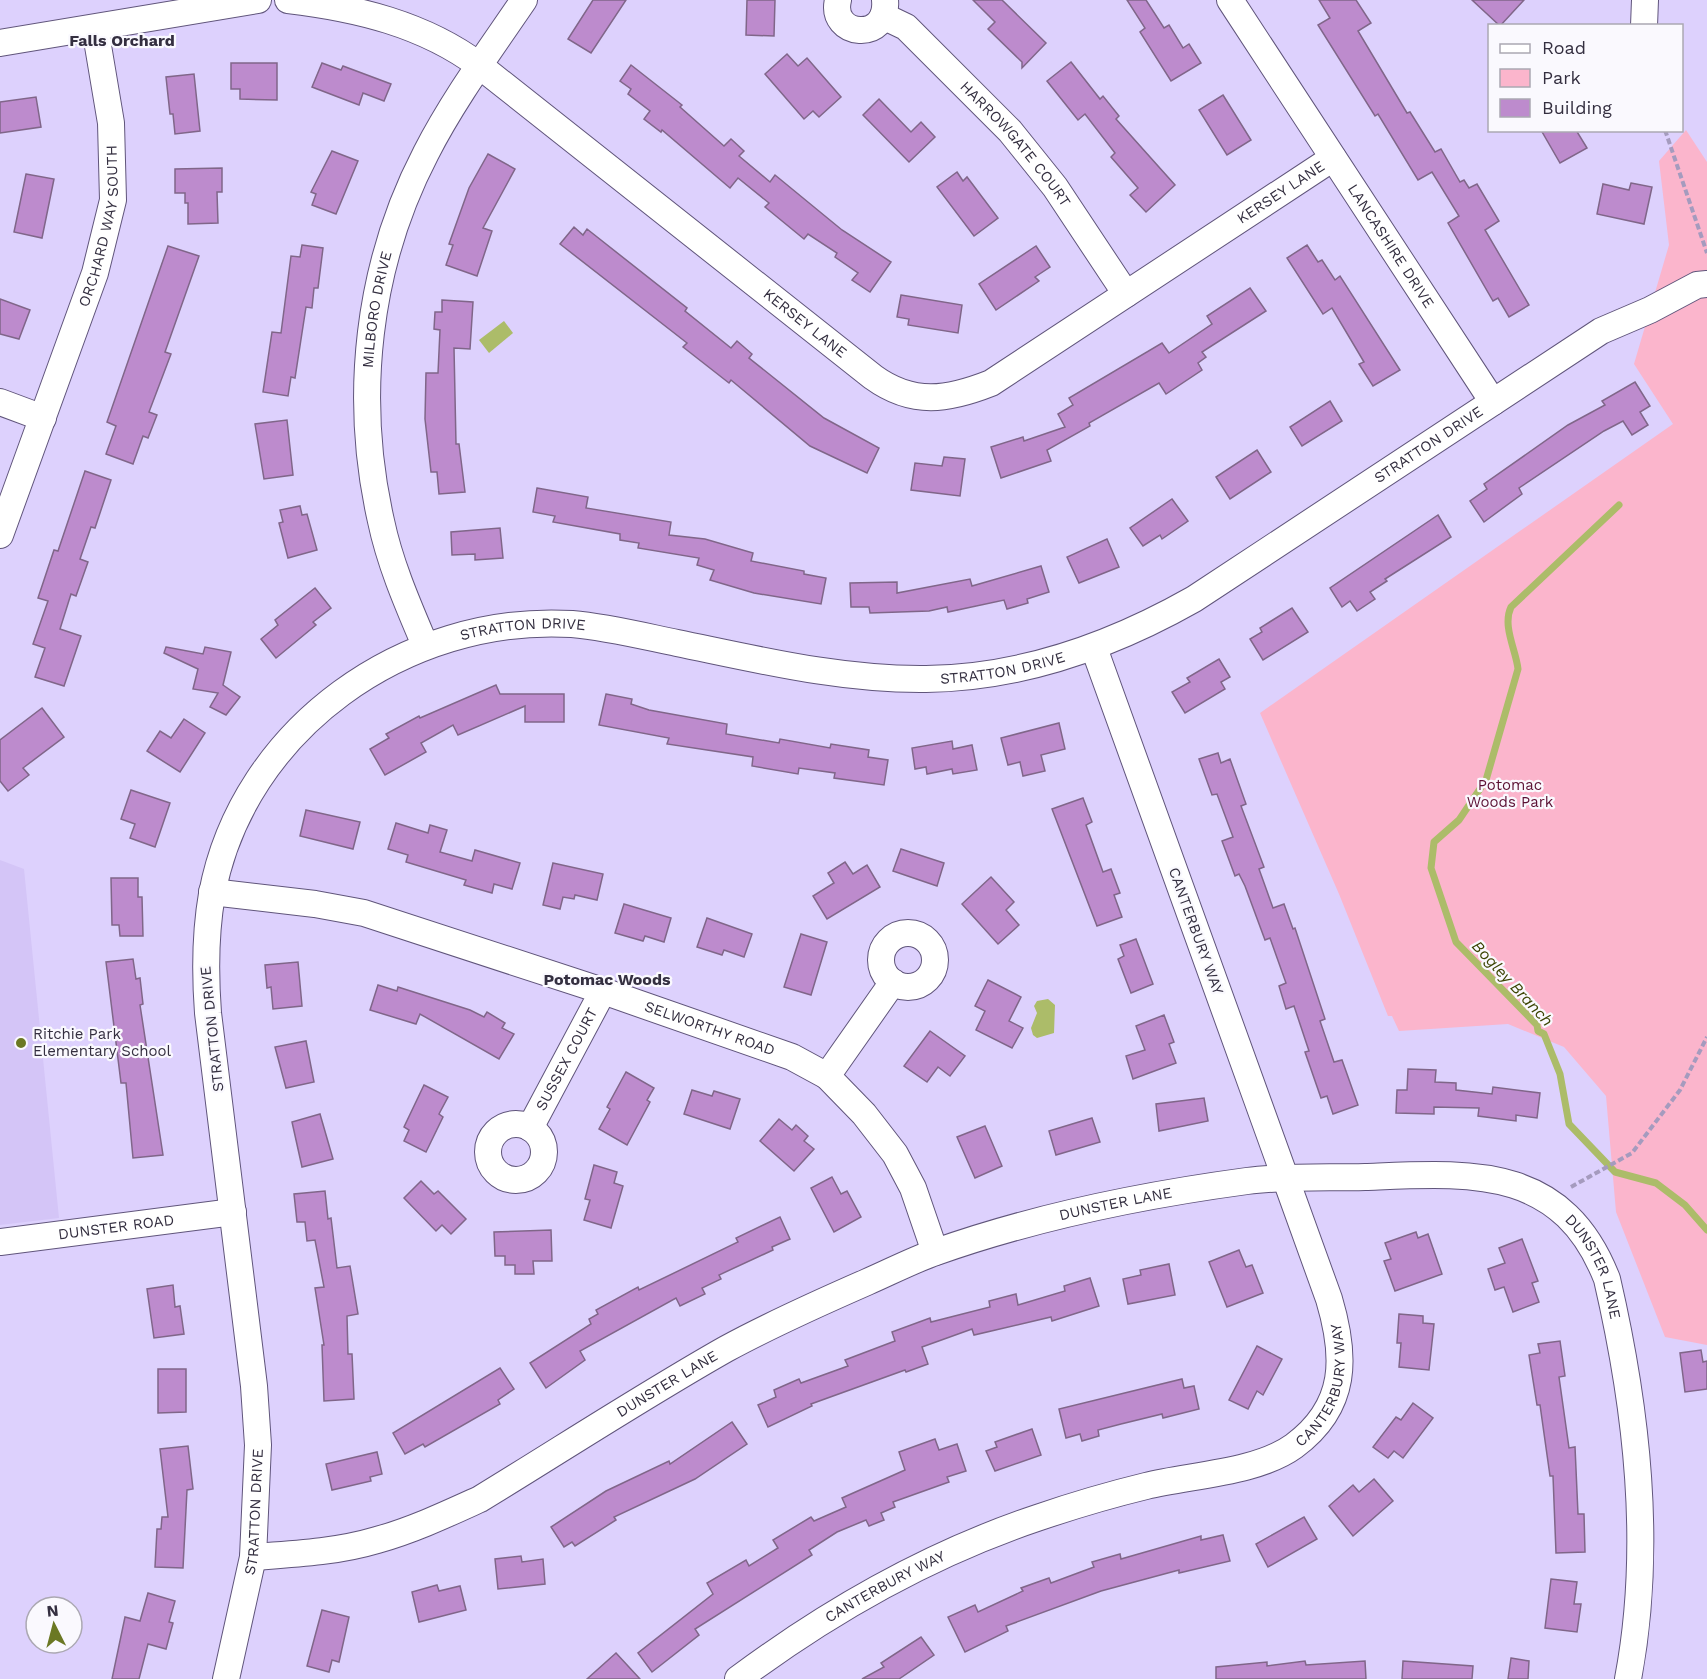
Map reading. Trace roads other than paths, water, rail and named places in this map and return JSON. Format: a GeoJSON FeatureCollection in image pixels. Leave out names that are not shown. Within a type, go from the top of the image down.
{"type":"FeatureCollection","features":[{"type":"Feature","properties":{"kind":"street"},"geometry":{"type":"LineString","coordinates":[[0,43],[258,0]]}},
{"type":"Feature","properties":{"kind":"street","name":"KERSEY LANE"},"geometry":{"type":"LineString","coordinates":[[288,0],[362,12],[412,28],[445,42],[480,66],[873,376],[888,387],[905,394],[929,397],[953,396],[992,382],[1333,158]]}},
{"type":"Feature","properties":{"kind":"street","name":"MILBORO DRIVE"},"geometry":{"type":"LineString","coordinates":[[424,645],[391,559],[374,487],[367,386],[376,290],[405,201],[425,154],[524,0]]}},
{"type":"Feature","properties":{"kind":"street","name":"HARROWGATE COURT"},"geometry":{"type":"LineString","coordinates":[[838,0],[838,14],[842,21],[856,30],[872,28],[884,8],[1010,131],[1055,187],[1126,294]]}},
{"type":"Feature","properties":{"kind":"street","name":"LANCASHIRE DRIVE"},"geometry":{"type":"LineString","coordinates":[[1230,0],[1492,402]]}},
{"type":"Feature","properties":{"kind":"street"},"geometry":{"type":"LineString","coordinates":[[1644,24],[1645,0]]}},
{"type":"Feature","properties":{"kind":"street","name":"ORCHARD WAY SOUTH"},"geometry":{"type":"LineString","coordinates":[[0,535],[95,273],[113,200],[111,123],[95,28]]}},
{"type":"Feature","properties":{"kind":"street","name":"STRATTON DRIVE"},"geometry":{"type":"LineString","coordinates":[[226,1679],[253,1557],[258,1445],[254,1386],[205,968],[212,892],[234,825],[251,793],[295,734],[314,714],[355,682],[424,645],[492,628],[534,624],[574,625],[633,634],[815,671],[900,679],[930,679],[1002,672],[1094,648],[1132,632],[1194,599],[1601,331],[1650,310],[1697,285],[1707,284]]}},
{"type":"Feature","properties":{"kind":"street"},"geometry":{"type":"LineString","coordinates":[[0,402],[43,418]]}},
{"type":"Feature","properties":{"kind":"street","name":"CANTERBURY WAY"},"geometry":{"type":"LineString","coordinates":[[738,1679],[789,1640],[890,1583],[961,1549],[1036,1518],[1134,1489],[1269,1459],[1293,1446],[1310,1431],[1325,1412],[1337,1382],[1341,1354],[1340,1335],[1305,1225],[1286,1180],[1094,648]]}},
{"type":"Feature","properties":{"kind":"street","name":"SELWORTHY ROAD"},"geometry":{"type":"LineString","coordinates":[[212,892],[315,904],[364,913],[603,991],[792,1058],[826,1076],[864,1114],[895,1154],[913,1188],[935,1252]]}},
{"type":"Feature","properties":{"kind":"street"},"geometry":{"type":"LineString","coordinates":[[826,1076],[892,982]]}},
{"type":"Feature","properties":{"kind":"street","name":"SUSSEX COURT"},"geometry":{"type":"LineString","coordinates":[[530,1128],[603,991]]}},
{"type":"Feature","properties":{"kind":"street","name":"DUNSTER LANE"},"geometry":{"type":"LineString","coordinates":[[253,1557],[311,1553],[377,1540],[440,1517],[480,1499],[726,1350],[779,1322],[935,1252],[1111,1204],[1250,1180],[1439,1174],[1481,1177],[1522,1187],[1549,1200],[1569,1216],[1584,1234],[1598,1258],[1612,1301],[1638,1473],[1640,1582],[1635,1640],[1628,1679]]}},
{"type":"Feature","properties":{"kind":"street","name":"DUNSTER ROAD"},"geometry":{"type":"LineString","coordinates":[[0,1242],[233,1212]]}},
{"type":"Feature","properties":{"kind":"waterway","name":"Bogley Branch"},"geometry":{"type":"LineString","coordinates":[[1619,505],[1511,607],[1508,622],[1518,669],[1486,780],[1459,820],[1434,842],[1431,868],[1456,942],[1537,1025],[1538,1031],[1544,1034],[1560,1074],[1569,1124],[1615,1172],[1656,1183],[1685,1205],[1707,1230]]}},
{"type":"Feature","properties":{"kind":"place","name":"Ritchie Park Elementary School"},"geometry":{"type":"Point","coordinates":[21,1043]}},
{"type":"Feature","properties":{"kind":"district","name":"Falls Orchard"},"geometry":{"type":"Point","coordinates":[122,40]}},
{"type":"Feature","properties":{"kind":"district","name":"Potomac Woods"},"geometry":{"type":"Point","coordinates":[607,979]}},
{"type":"Feature","properties":{"kind":"park label","name":"Potomac Woods Park"},"geometry":{"type":"Point","coordinates":[1510,794]}}]}
